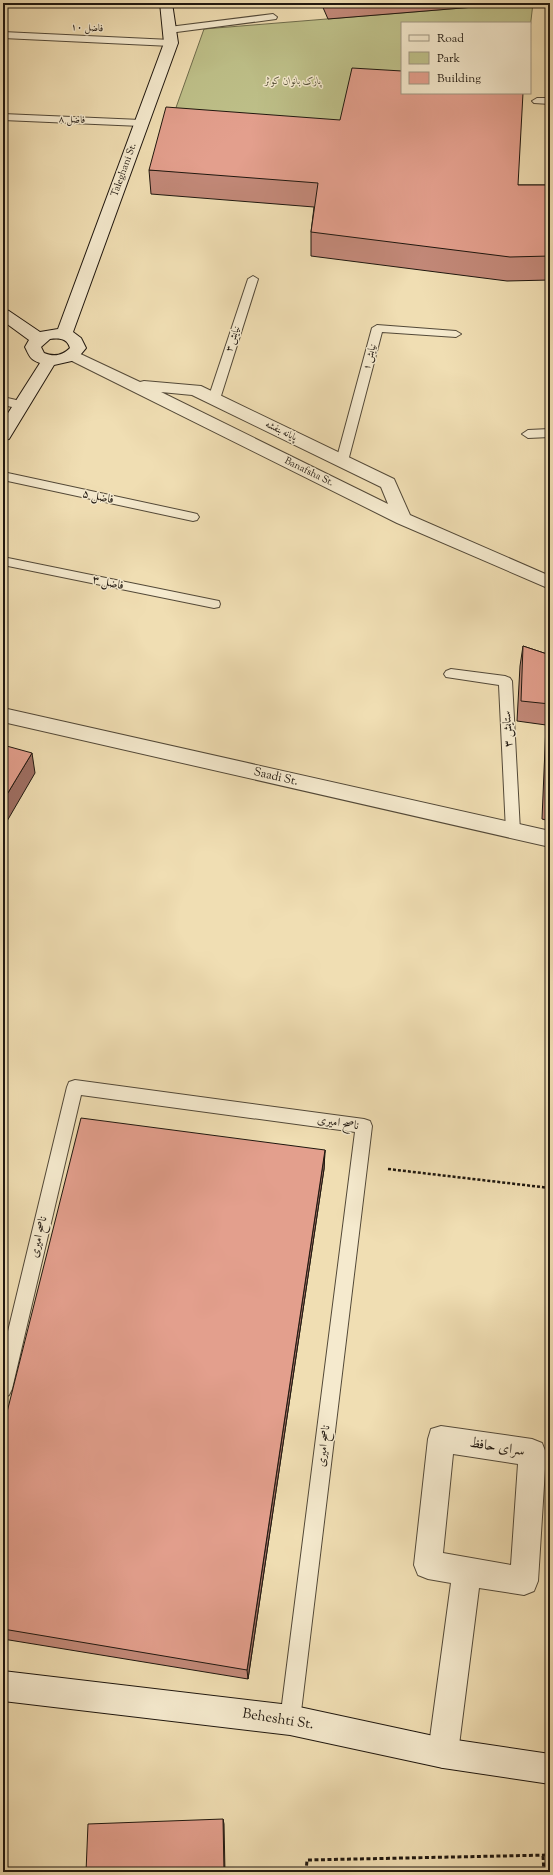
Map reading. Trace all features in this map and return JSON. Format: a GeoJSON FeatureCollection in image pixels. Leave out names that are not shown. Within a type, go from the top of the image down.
{"type":"FeatureCollection","features":[{"type":"Feature","properties":{"kind":"street","name":"Taleghani St."},"geometry":{"type":"LineString","coordinates":[[64,335],[141,123],[170,36],[166,3]]}},
{"type":"Feature","properties":{"kind":"street"},"geometry":{"type":"LineString","coordinates":[[3,314],[39,339]]}},
{"type":"Feature","properties":{"kind":"street"},"geometry":{"type":"LineString","coordinates":[[54,334],[64,335],[70,336],[77,343],[76,352],[72,355],[62,360],[49,361],[37,356],[34,352],[33,348],[39,339],[54,334]]}},
{"type":"Feature","properties":{"kind":"street","name":"Banafsha St."},"geometry":{"type":"LineString","coordinates":[[72,355],[403,519],[550,583]]}},
{"type":"Feature","properties":{"kind":"street"},"geometry":{"type":"LineString","coordinates":[[3,435],[49,361]]}},
{"type":"Feature","properties":{"kind":"street","name":"پایانه بنفشه"},"geometry":{"type":"LineString","coordinates":[[132,385],[195,390],[342,461],[388,484],[403,519]]}},
{"type":"Feature","properties":{"kind":"street","name":"Saadi St."},"geometry":{"type":"LineString","coordinates":[[3,714],[550,839]]}},
{"type":"Feature","properties":{"kind":"street","name":"سرای حافظ"},"geometry":{"type":"LineString","coordinates":[[441,1439],[532,1453],[524,1581],[467,1571],[428,1565],[441,1439]]}},
{"type":"Feature","properties":{"kind":"street"},"geometry":{"type":"LineString","coordinates":[[443,1753],[467,1571]]}},
{"type":"Feature","properties":{"kind":"street","name":"Beheshti St."},"geometry":{"type":"LineString","coordinates":[[3,1686],[290,1720],[443,1753],[550,1769]]}},
{"type":"Feature","properties":{"kind":"lane","name":"فاضل ۱۰"},"geometry":{"type":"LineString","coordinates":[[3,35],[170,36],[273,17]]}},
{"type":"Feature","properties":{"kind":"lane"},"geometry":{"type":"LineString","coordinates":[[537,101],[550,101]]}},
{"type":"Feature","properties":{"kind":"lane","name":"فاضل ۸"},"geometry":{"type":"LineString","coordinates":[[3,117],[141,123]]}},
{"type":"Feature","properties":{"kind":"lane","name":"نیایش ۳"},"geometry":{"type":"LineString","coordinates":[[214,399],[252,279]]}},
{"type":"Feature","properties":{"kind":"lane","name":"نیایش ۱"},"geometry":{"type":"LineString","coordinates":[[342,461],[377,328],[456,334]]}},
{"type":"Feature","properties":{"kind":"lane"},"geometry":{"type":"LineString","coordinates":[[3,401],[21,405]]}},
{"type":"Feature","properties":{"kind":"lane"},"geometry":{"type":"LineString","coordinates":[[528,434],[550,433]]}},
{"type":"Feature","properties":{"kind":"lane","name":"فاضل ۵"},"geometry":{"type":"LineString","coordinates":[[3,476],[193,517]]}},
{"type":"Feature","properties":{"kind":"lane","name":"فاضل ۳"},"geometry":{"type":"LineString","coordinates":[[3,561],[214,604]]}},
{"type":"Feature","properties":{"kind":"lane","name":"ستایش ۳"},"geometry":{"type":"LineString","coordinates":[[451,674],[506,681],[514,831]]}},
{"type":"Feature","properties":{"kind":"lane","name":"ناصح امیری"},"geometry":{"type":"LineString","coordinates":[[3,1389],[75,1087],[364,1126],[290,1720]]}},
{"type":"Feature","properties":{"kind":"path"},"geometry":{"type":"LineString","coordinates":[[359,1165],[550,1188]]}},
{"type":"Feature","properties":{"kind":"path"},"geometry":{"type":"LineString","coordinates":[[306,1872],[307,1860],[550,1855]]}},
{"type":"Feature","properties":{"kind":"path"},"geometry":{"type":"LineString","coordinates":[[543,1856],[544,1872]]}},
{"type":"Feature","properties":{"kind":"green space","name":"پارک بانوان کوثر"},"geometry":{"type":"Polygon","coordinates":[[[533,3],[531,22],[401,22],[401,94],[339,144],[168,130],[204,29],[533,3]]]}},
{"type":"Feature","properties":{"kind":"building"},"geometry":{"type":"Polygon","coordinates":[[[352,68],[401,71],[401,94],[523,94],[518,185],[550,185],[550,256],[510,257],[311,232],[318,183],[149,170],[166,107],[340,120],[352,68]]]}},
{"type":"Feature","properties":{"kind":"building"},"geometry":{"type":"Polygon","coordinates":[[[523,646],[550,655],[550,704],[521,701],[523,646]]]}},
{"type":"Feature","properties":{"kind":"building"},"geometry":{"type":"Polygon","coordinates":[[[550,712],[550,800],[547,799],[550,712]]]}},
{"type":"Feature","properties":{"kind":"building"},"geometry":{"type":"Polygon","coordinates":[[[3,745],[32,753],[3,801],[3,745]]]}},
{"type":"Feature","properties":{"kind":"building"},"geometry":{"type":"Polygon","coordinates":[[[81,1118],[325,1150],[247,1670],[3,1629],[3,1428],[81,1118]]]}},
{"type":"Feature","properties":{"kind":"building"},"geometry":{"type":"Polygon","coordinates":[[[223,1819],[224,1872],[86,1872],[88,1824],[223,1819]]]}}]}
